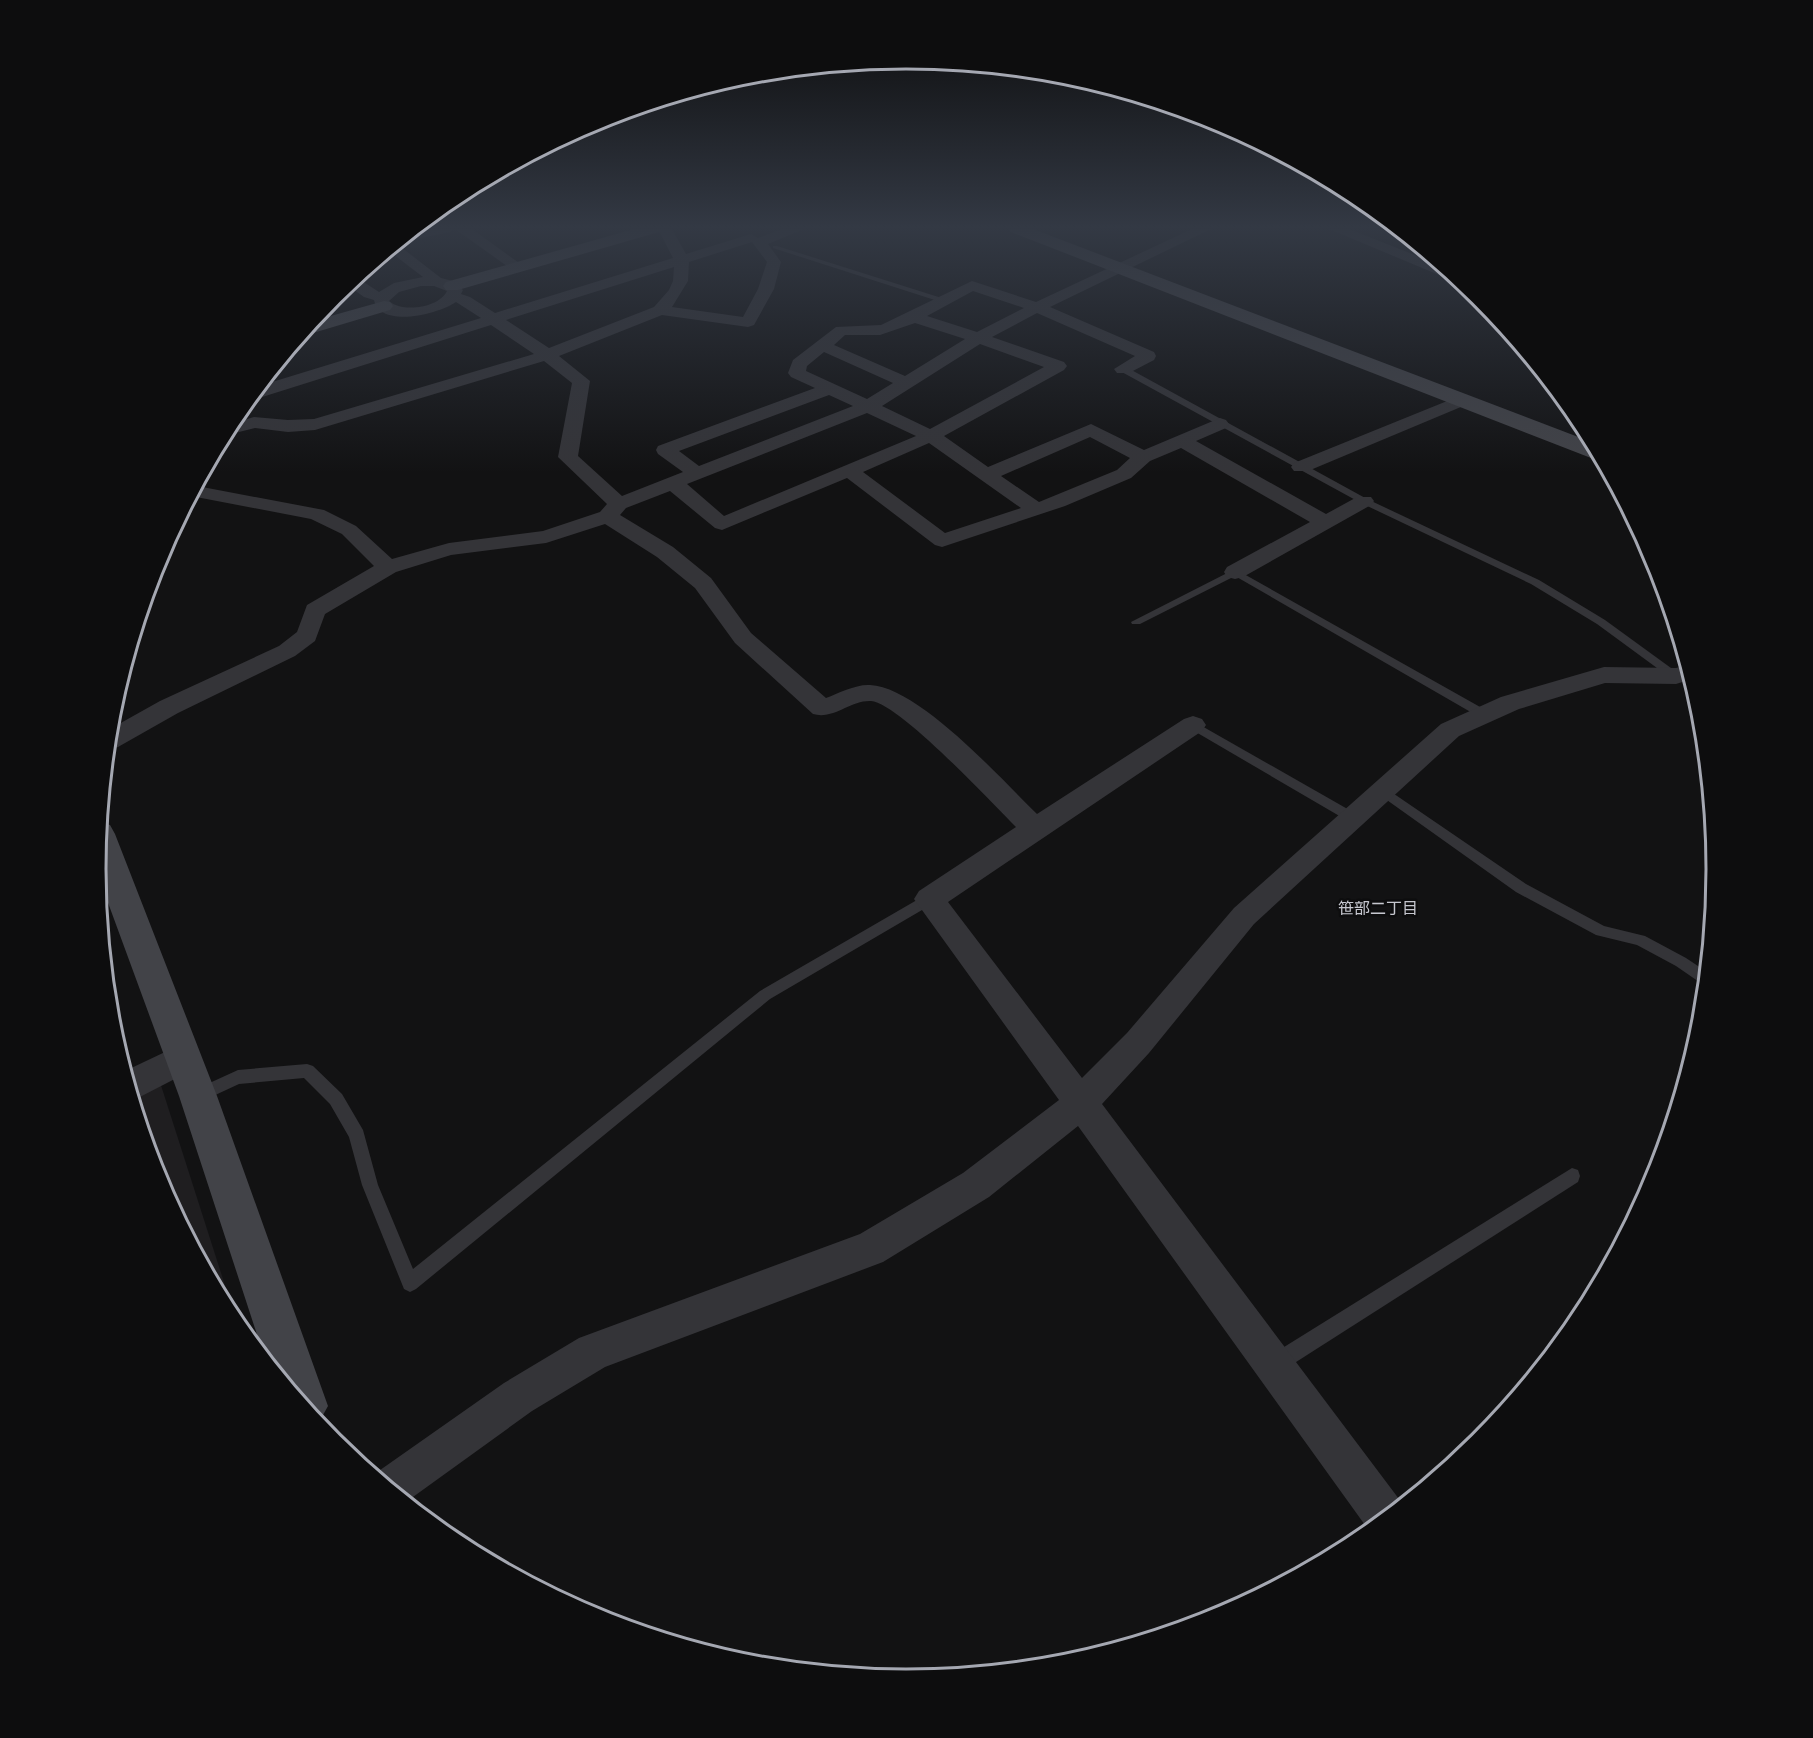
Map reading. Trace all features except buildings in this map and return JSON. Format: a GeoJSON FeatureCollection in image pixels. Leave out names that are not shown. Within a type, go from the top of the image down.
{"type":"FeatureCollection","features":[{"type":"Feature","properties":{"kind":"street"},"geometry":{"type":"LineString","coordinates":[[322,323],[360,310]]}},
{"type":"Feature","properties":{"kind":"street"},"geometry":{"type":"LineString","coordinates":[[412,310],[400,316],[401,319],[427,339]]}},
{"type":"Feature","properties":{"kind":"street"},"geometry":{"type":"LineString","coordinates":[[480,310],[547,355],[580,381],[568,457],[613,510],[703,583],[743,638],[822,708],[871,693],[888,696],[916,715],[1035,829]]}},
{"type":"Feature","properties":{"kind":"street"},"geometry":{"type":"LineString","coordinates":[[266,390],[521,310]]}},
{"type":"Feature","properties":{"kind":"street"},"geometry":{"type":"LineString","coordinates":[[248,415],[288,426],[315,424],[547,355],[660,310]]}},
{"type":"Feature","properties":{"kind":"street"},"geometry":{"type":"LineString","coordinates":[[661,310],[748,322],[754,310]]}},
{"type":"Feature","properties":{"kind":"street"},"geometry":{"type":"LineString","coordinates":[[926,310],[888,330],[871,333],[842,330],[799,364],[797,373],[931,436],[1034,508]]}},
{"type":"Feature","properties":{"kind":"street"},"geometry":{"type":"LineString","coordinates":[[118,736],[169,707],[288,651],[307,636],[315,610],[388,567],[449,549],[546,537],[869,406],[978,338],[1031,310]]}},
{"type":"Feature","properties":{"kind":"street"},"geometry":{"type":"LineString","coordinates":[[1044,310],[1148,356],[1123,369]]}},
{"type":"Feature","properties":{"kind":"street"},"geometry":{"type":"LineString","coordinates":[[1227,310],[1586,448]]}},
{"type":"Feature","properties":{"kind":"street"},"geometry":{"type":"LineString","coordinates":[[674,484],[722,524],[931,436],[1058,366],[914,317]]}},
{"type":"Feature","properties":{"kind":"street"},"geometry":{"type":"LineString","coordinates":[[821,345],[905,382]]}},
{"type":"Feature","properties":{"kind":"street"},"geometry":{"type":"LineString","coordinates":[[698,474],[665,450],[831,388]]}},
{"type":"Feature","properties":{"kind":"street"},"geometry":{"type":"LineString","coordinates":[[1301,467],[1462,400]]}},
{"type":"Feature","properties":{"kind":"street"},"geometry":{"type":"LineString","coordinates":[[850,471],[942,541],[1034,508],[1058,502],[1124,474],[1143,457],[1220,424]]}},
{"type":"Feature","properties":{"kind":"street"},"geometry":{"type":"LineString","coordinates":[[988,474],[1091,430],[1143,457]]}},
{"type":"Feature","properties":{"kind":"street"},"geometry":{"type":"LineString","coordinates":[[1184,441],[1325,522]]}},
{"type":"Feature","properties":{"kind":"street"},"geometry":{"type":"LineString","coordinates":[[201,492],[316,514],[349,530],[388,567]]}},
{"type":"Feature","properties":{"kind":"street"},"geometry":{"type":"LineString","coordinates":[[1235,572],[1364,501]]}},
{"type":"Feature","properties":{"kind":"street"},"geometry":{"type":"LineString","coordinates":[[395,1484],[518,1397],[593,1352],[870,1249],[976,1185],[1080,1104],[1138,1043],[1244,916],[1450,730],[1510,703],[1604,675],[1682,674]]}},
{"type":"Feature","properties":{"kind":"street"},"geometry":{"type":"LineString","coordinates":[[1193,725],[929,899],[1383,1512]]}},
{"type":"Feature","properties":{"kind":"street"},"geometry":{"type":"LineString","coordinates":[[106,875],[191,1077],[297,1387]]}},
{"type":"Feature","properties":{"kind":"street"},"geometry":{"type":"LineString","coordinates":[[137,1085],[191,1077]]}},
{"type":"Feature","properties":{"kind":"lane"},"geometry":{"type":"LineString","coordinates":[[1123,369],[1364,501],[1535,582],[1682,673]]}},
{"type":"Feature","properties":{"kind":"lane"},"geometry":{"type":"LineString","coordinates":[[1136,622],[1235,572],[1485,715]]}},
{"type":"Feature","properties":{"kind":"lane"},"geometry":{"type":"LineString","coordinates":[[1193,725],[1353,818]]}},
{"type":"Feature","properties":{"kind":"lane"},"geometry":{"type":"LineString","coordinates":[[1381,790],[1521,888],[1601,931],[1640,940],[1681,962],[1700,975]]}},
{"type":"Feature","properties":{"kind":"lane"},"geometry":{"type":"LineString","coordinates":[[191,1077],[238,1077],[307,1071],[336,1099],[357,1135],[370,1185],[410,1283],[765,995],[929,899]]}},
{"type":"Feature","properties":{"kind":"lane"},"geometry":{"type":"LineString","coordinates":[[1275,1364],[1572,1176]]}},
{"type":"Feature","properties":{"kind":"shaded area"},"geometry":{"type":"Polygon","coordinates":[[[159,1079],[226,1289],[189,1223],[167,1175],[138,1090],[159,1079]]]}},
{"type":"Feature","properties":{"kind":"district","name":"笹部二丁目"},"geometry":{"type":"Point","coordinates":[1378,908]}}]}
